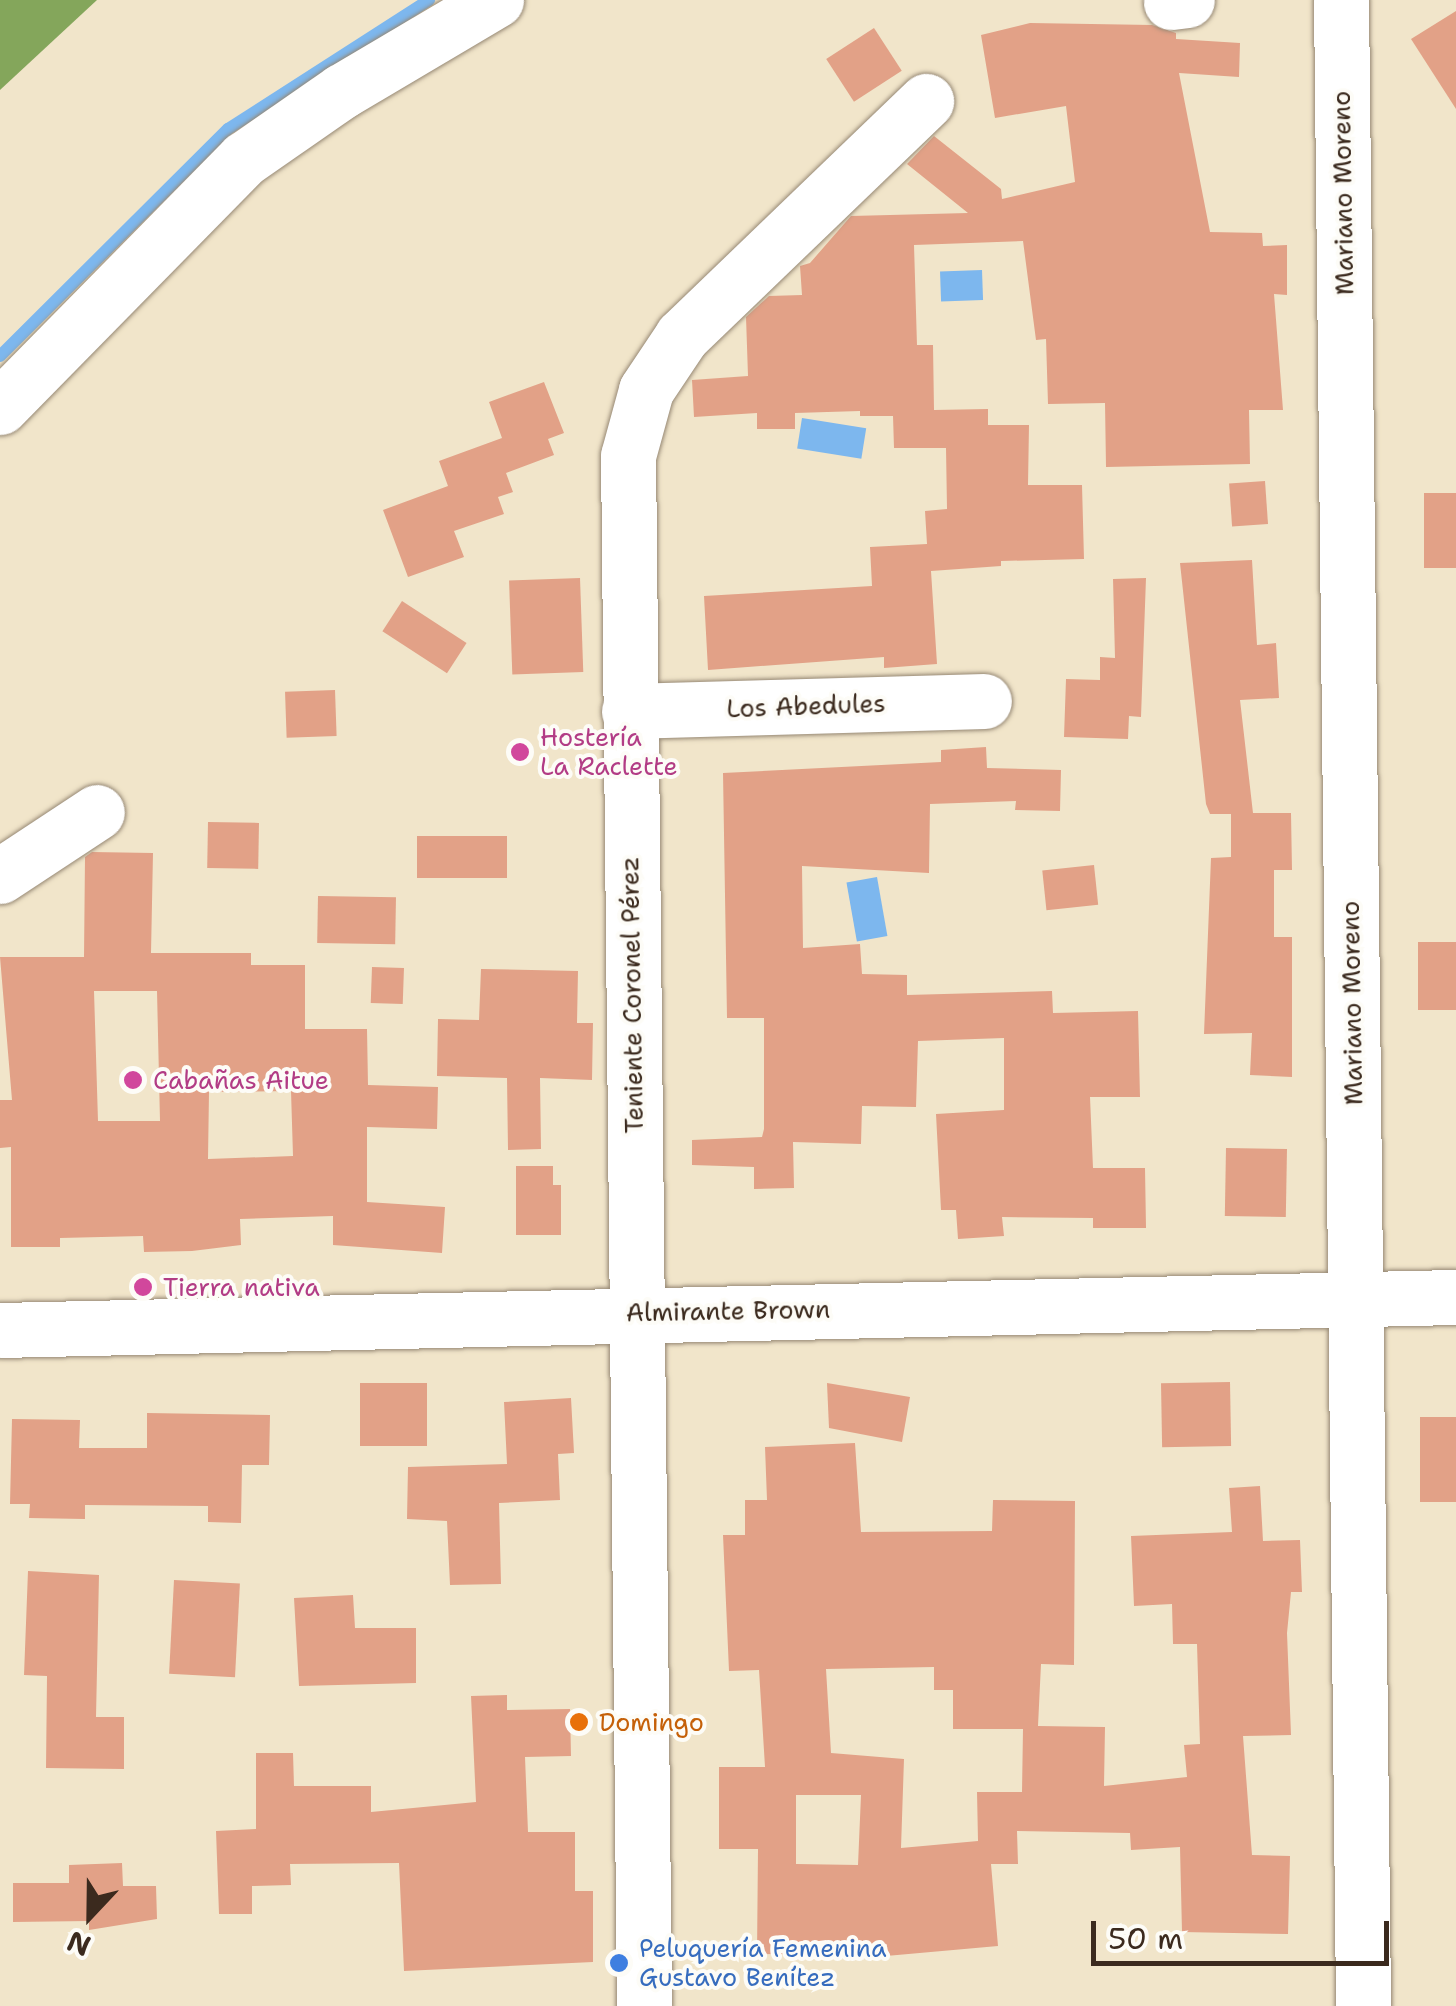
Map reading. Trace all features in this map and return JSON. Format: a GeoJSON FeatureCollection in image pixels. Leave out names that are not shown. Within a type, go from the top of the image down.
{"type":"FeatureCollection","features":[{"type":"Feature","properties":{"kind":"street"},"geometry":{"type":"LineString","coordinates":[[0,407],[244,160],[342,91],[496,0]]}},
{"type":"Feature","properties":{"kind":"street","name":"Mariano Moreno"},"geometry":{"type":"LineString","coordinates":[[1341,0],[1363,2006]]}},
{"type":"Feature","properties":{"kind":"street","name":"Teniente Coronel Pérez"},"geometry":{"type":"LineString","coordinates":[[644,2006],[628,456],[646,390],[682,336],[926,101]]}},
{"type":"Feature","properties":{"kind":"street","name":"Los Abedules"},"geometry":{"type":"LineString","coordinates":[[629,711],[984,701]]}},
{"type":"Feature","properties":{"kind":"street"},"geometry":{"type":"LineString","coordinates":[[0,876],[97,812]]}},
{"type":"Feature","properties":{"kind":"street","name":"Almirante Brown"},"geometry":{"type":"LineString","coordinates":[[0,1330],[636,1312],[1456,1296]]}},
{"type":"Feature","properties":{"kind":"green space"},"geometry":{"type":"Polygon","coordinates":[[[0,0],[97,0],[0,90],[0,0]]]}},
{"type":"Feature","properties":{"kind":"water"},"geometry":{"type":"Polygon","coordinates":[[[982,270],[983,300],[941,301],[940,271],[982,270]]]}},
{"type":"Feature","properties":{"kind":"water"},"geometry":{"type":"Polygon","coordinates":[[[802,418],[866,428],[861,459],[797,449],[802,418]]]}},
{"type":"Feature","properties":{"kind":"water"},"geometry":{"type":"Polygon","coordinates":[[[877,877],[887,936],[857,941],[846,882],[877,877]]]}},
{"type":"Feature","properties":{"kind":"building"},"geometry":{"type":"Polygon","coordinates":[[[1456,11],[1456,109],[1411,39],[1456,11]]]}},
{"type":"Feature","properties":{"kind":"building"},"geometry":{"type":"Polygon","coordinates":[[[1030,23],[1152,25],[1176,33],[1176,39],[1240,43],[1239,77],[1179,73],[1210,232],[1262,233],[1263,246],[1287,245],[1287,295],[1274,294],[1283,410],[1249,410],[1250,464],[1106,467],[1105,403],[1048,404],[1046,339],[1036,340],[1023,241],[914,245],[917,345],[933,345],[934,410],[988,409],[988,425],[1029,425],[1028,485],[1082,485],[1084,559],[1001,561],[1001,566],[931,571],[937,664],[884,668],[884,657],[708,670],[704,596],[872,586],[870,547],[927,544],[925,511],[947,509],[946,448],[894,448],[893,416],[860,416],[860,411],[795,413],[795,429],[757,429],[757,413],[694,417],[692,380],[748,376],[746,317],[769,296],[802,295],[800,266],[810,263],[851,216],[968,213],[907,164],[934,136],[1001,189],[1002,199],[1075,182],[1066,106],[995,118],[981,35],[1030,23]]]}},
{"type":"Feature","properties":{"kind":"building"},"geometry":{"type":"Polygon","coordinates":[[[874,28],[902,71],[854,102],[826,59],[874,28]]]}},
{"type":"Feature","properties":{"kind":"building"},"geometry":{"type":"Polygon","coordinates":[[[544,382],[564,433],[548,439],[554,455],[506,473],[513,492],[498,497],[504,514],[454,531],[464,557],[408,577],[383,510],[448,486],[439,461],[502,438],[489,402],[544,382]]]}},
{"type":"Feature","properties":{"kind":"building"},"geometry":{"type":"Polygon","coordinates":[[[1265,481],[1268,524],[1232,526],[1229,484],[1265,481]]]}},
{"type":"Feature","properties":{"kind":"building"},"geometry":{"type":"Polygon","coordinates":[[[1424,493],[1456,493],[1456,568],[1424,568],[1424,493]]]}},
{"type":"Feature","properties":{"kind":"building"},"geometry":{"type":"Polygon","coordinates":[[[1252,560],[1257,645],[1276,643],[1279,698],[1240,700],[1253,813],[1291,813],[1292,870],[1274,870],[1274,937],[1292,937],[1292,1077],[1250,1075],[1252,1033],[1204,1034],[1211,858],[1231,857],[1231,814],[1210,814],[1206,804],[1180,563],[1252,560]]]}},
{"type":"Feature","properties":{"kind":"building"},"geometry":{"type":"Polygon","coordinates":[[[580,578],[583,672],[512,674],[509,580],[580,578]]]}},
{"type":"Feature","properties":{"kind":"building"},"geometry":{"type":"Polygon","coordinates":[[[1146,578],[1141,717],[1129,716],[1128,739],[1064,737],[1066,679],[1100,680],[1100,657],[1115,658],[1113,579],[1146,578]]]}},
{"type":"Feature","properties":{"kind":"building"},"geometry":{"type":"Polygon","coordinates":[[[402,601],[467,643],[447,673],[382,631],[402,601]]]}},
{"type":"Feature","properties":{"kind":"building"},"geometry":{"type":"Polygon","coordinates":[[[335,690],[337,736],[287,738],[285,692],[335,690]]]}},
{"type":"Feature","properties":{"kind":"building"},"geometry":{"type":"Polygon","coordinates":[[[986,747],[987,768],[1061,770],[1060,811],[1015,810],[1016,801],[930,804],[929,873],[802,866],[803,948],[860,944],[862,974],[907,975],[907,995],[1052,991],[1053,1013],[1138,1011],[1140,1097],[1090,1097],[1093,1168],[1145,1168],[1146,1228],[1093,1228],[1093,1218],[1002,1217],[1004,1236],[958,1239],[956,1210],[941,1210],[936,1114],[1004,1110],[1004,1038],[918,1041],[916,1107],[862,1106],[861,1144],[793,1142],[794,1188],[754,1189],[754,1167],[692,1165],[692,1140],[762,1137],[764,1129],[764,1018],[727,1018],[723,773],[941,762],[941,750],[986,747]]]}},
{"type":"Feature","properties":{"kind":"building"},"geometry":{"type":"Polygon","coordinates":[[[208,822],[259,823],[258,869],[207,868],[208,822]]]}},
{"type":"Feature","properties":{"kind":"building"},"geometry":{"type":"Polygon","coordinates":[[[417,836],[507,836],[507,878],[417,878],[417,836]]]}},
{"type":"Feature","properties":{"kind":"building"},"geometry":{"type":"Polygon","coordinates":[[[92,852],[153,853],[151,953],[251,953],[251,965],[305,965],[305,1029],[367,1029],[368,1085],[438,1087],[437,1129],[367,1127],[367,1202],[445,1207],[442,1253],[333,1245],[333,1216],[240,1219],[241,1245],[192,1251],[144,1252],[143,1236],[60,1238],[60,1247],[11,1247],[11,1147],[0,1148],[0,1100],[12,1100],[0,957],[84,957],[85,857],[92,852]],[[94,991],[98,1121],[160,1121],[157,991],[94,991]],[[291,1091],[209,1092],[208,1159],[293,1156],[291,1091]]]}},
{"type":"Feature","properties":{"kind":"building"},"geometry":{"type":"Polygon","coordinates":[[[1094,865],[1098,905],[1046,910],[1042,870],[1094,865]]]}},
{"type":"Feature","properties":{"kind":"building"},"geometry":{"type":"Polygon","coordinates":[[[318,896],[396,897],[395,944],[317,943],[318,896]]]}},
{"type":"Feature","properties":{"kind":"building"},"geometry":{"type":"Polygon","coordinates":[[[1418,942],[1456,942],[1456,1010],[1418,1010],[1418,942]]]}},
{"type":"Feature","properties":{"kind":"building"},"geometry":{"type":"Polygon","coordinates":[[[372,967],[404,968],[403,1004],[371,1003],[372,967]]]}},
{"type":"Feature","properties":{"kind":"building"},"geometry":{"type":"Polygon","coordinates":[[[481,969],[578,971],[577,1023],[593,1023],[592,1080],[540,1078],[541,1149],[508,1150],[507,1078],[437,1076],[438,1019],[479,1020],[481,969]]]}},
{"type":"Feature","properties":{"kind":"building"},"geometry":{"type":"Polygon","coordinates":[[[1226,1148],[1287,1149],[1286,1217],[1225,1216],[1226,1148]]]}},
{"type":"Feature","properties":{"kind":"building"},"geometry":{"type":"Polygon","coordinates":[[[516,1166],[553,1166],[553,1185],[561,1185],[561,1235],[516,1235],[516,1166]]]}},
{"type":"Feature","properties":{"kind":"building"},"geometry":{"type":"Polygon","coordinates":[[[1230,1382],[1231,1446],[1162,1447],[1161,1383],[1230,1382]]]}},
{"type":"Feature","properties":{"kind":"building"},"geometry":{"type":"Polygon","coordinates":[[[360,1383],[427,1383],[427,1446],[360,1446],[360,1383]]]}},
{"type":"Feature","properties":{"kind":"building"},"geometry":{"type":"Polygon","coordinates":[[[827,1383],[910,1397],[902,1442],[829,1428],[827,1383]]]}},
{"type":"Feature","properties":{"kind":"building"},"geometry":{"type":"Polygon","coordinates":[[[571,1398],[574,1453],[558,1454],[560,1500],[499,1503],[501,1584],[450,1585],[447,1521],[407,1519],[408,1467],[507,1464],[504,1402],[571,1398]]]}},
{"type":"Feature","properties":{"kind":"building"},"geometry":{"type":"Polygon","coordinates":[[[147,1413],[270,1415],[269,1465],[242,1465],[241,1523],[208,1522],[208,1506],[85,1505],[85,1519],[29,1518],[30,1504],[10,1504],[12,1419],[80,1420],[79,1448],[147,1448],[147,1413]]]}},
{"type":"Feature","properties":{"kind":"building"},"geometry":{"type":"Polygon","coordinates":[[[1420,1417],[1456,1417],[1456,1502],[1420,1502],[1420,1417]]]}},
{"type":"Feature","properties":{"kind":"building"},"geometry":{"type":"Polygon","coordinates":[[[855,1443],[861,1532],[992,1531],[993,1500],[1075,1501],[1074,1665],[1041,1664],[1038,1726],[1105,1727],[1104,1786],[1187,1777],[1184,1745],[1200,1744],[1197,1644],[1173,1644],[1172,1604],[1134,1606],[1131,1536],[1232,1532],[1229,1488],[1260,1486],[1263,1541],[1300,1540],[1302,1592],[1291,1592],[1287,1633],[1291,1735],[1243,1736],[1252,1855],[1290,1856],[1288,1934],[1182,1932],[1180,1847],[1131,1850],[1130,1833],[1017,1831],[1018,1864],[991,1864],[998,1946],[886,1956],[757,1954],[758,1849],[719,1849],[719,1767],[765,1767],[759,1670],[729,1671],[723,1535],[745,1535],[745,1500],[767,1500],[765,1447],[855,1443]],[[934,1667],[826,1669],[831,1753],[904,1759],[901,1848],[978,1841],[977,1792],[1022,1792],[1023,1729],[953,1729],[953,1690],[934,1690],[934,1667]],[[796,1795],[796,1864],[858,1865],[861,1795],[796,1795]]]}},
{"type":"Feature","properties":{"kind":"building"},"geometry":{"type":"Polygon","coordinates":[[[28,1571],[99,1575],[96,1717],[124,1717],[124,1769],[46,1768],[47,1676],[24,1675],[28,1571]]]}},
{"type":"Feature","properties":{"kind":"building"},"geometry":{"type":"Polygon","coordinates":[[[174,1580],[240,1583],[235,1677],[169,1674],[174,1580]]]}},
{"type":"Feature","properties":{"kind":"building"},"geometry":{"type":"Polygon","coordinates":[[[353,1595],[355,1628],[416,1628],[416,1683],[299,1686],[294,1598],[353,1595]]]}},
{"type":"Feature","properties":{"kind":"building"},"geometry":{"type":"Polygon","coordinates":[[[507,1695],[507,1710],[570,1709],[571,1756],[525,1757],[528,1832],[575,1832],[575,1891],[593,1891],[593,1962],[404,1971],[399,1863],[290,1864],[291,1885],[252,1886],[252,1914],[219,1914],[216,1831],[256,1829],[256,1753],[293,1753],[294,1786],[371,1786],[371,1812],[476,1802],[471,1696],[507,1695]]]}},
{"type":"Feature","properties":{"kind":"building"},"geometry":{"type":"Polygon","coordinates":[[[122,1863],[123,1886],[156,1886],[157,1919],[89,1930],[89,1921],[13,1922],[13,1883],[69,1883],[69,1865],[122,1863]]]}},
{"type":"Feature","properties":{"kind":"waterway"},"geometry":{"type":"LineString","coordinates":[[0,356],[228,129],[429,0]]}},
{"type":"Feature","properties":{"kind":"place","name":"Hostería La Raclette"},"geometry":{"type":"Point","coordinates":[520,752]}},
{"type":"Feature","properties":{"kind":"place","name":"Cabañas Aitue"},"geometry":{"type":"Point","coordinates":[133,1080]}},
{"type":"Feature","properties":{"kind":"place","name":"Tierra nativa"},"geometry":{"type":"Point","coordinates":[143,1287]}},
{"type":"Feature","properties":{"kind":"place","name":"Domingo"},"geometry":{"type":"Point","coordinates":[579,1722]}},
{"type":"Feature","properties":{"kind":"place","name":"Peluquería Femenina Gustavo Benítez"},"geometry":{"type":"Point","coordinates":[619,1963]}}]}
